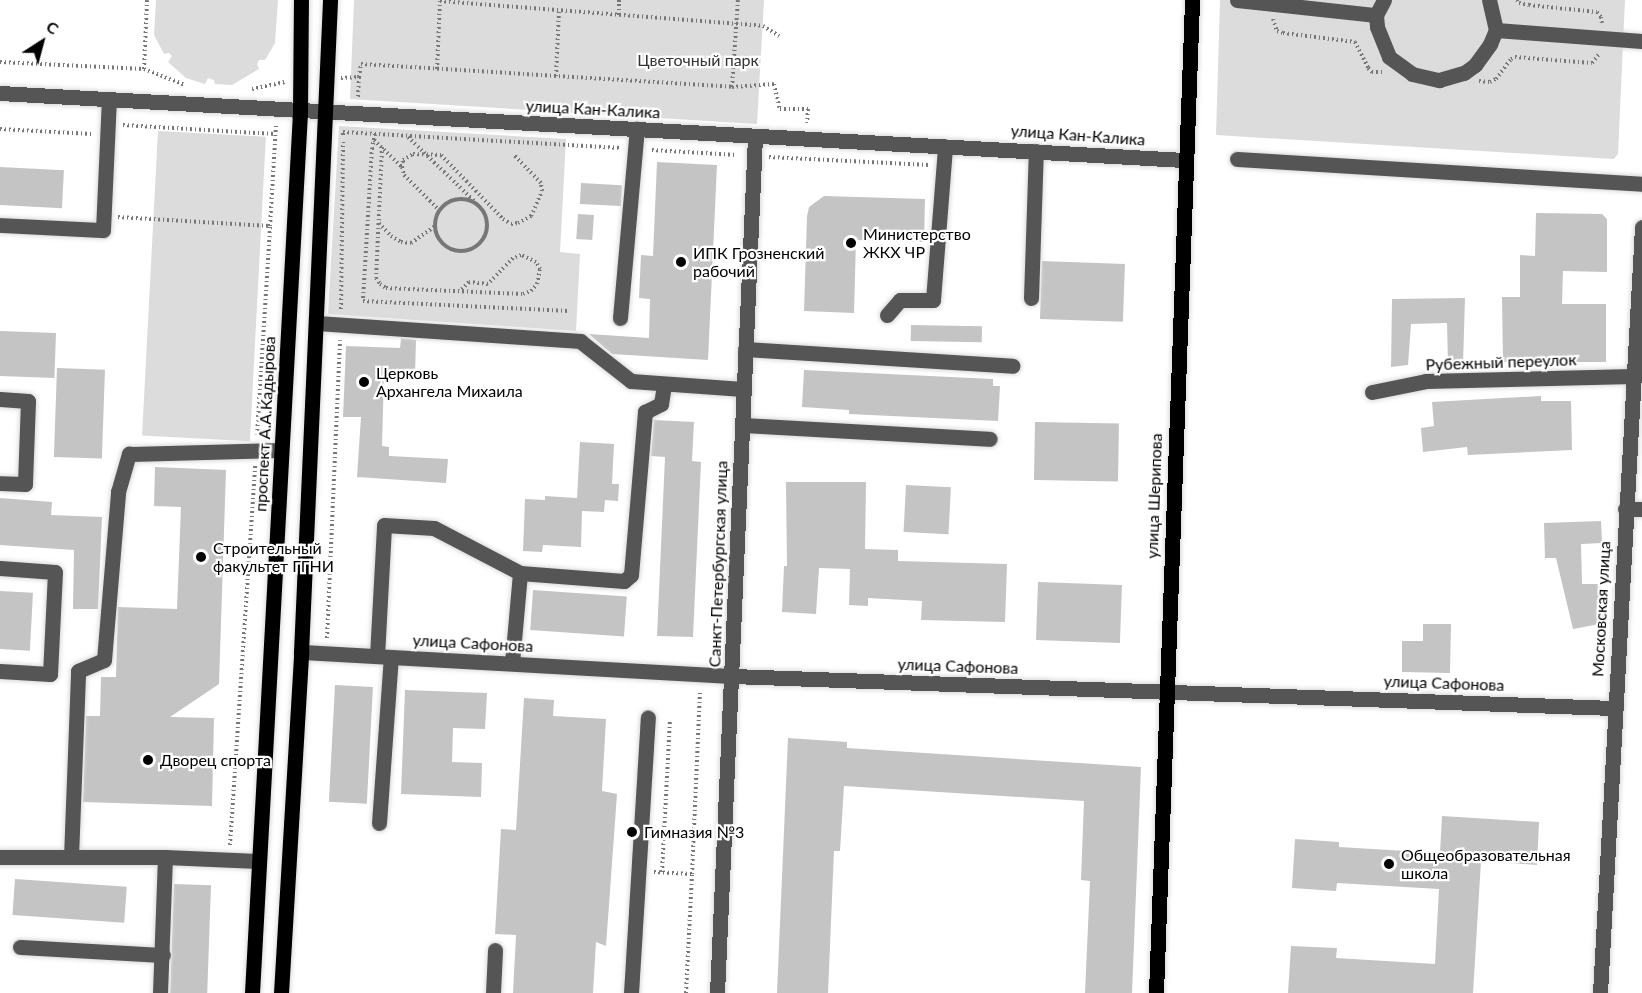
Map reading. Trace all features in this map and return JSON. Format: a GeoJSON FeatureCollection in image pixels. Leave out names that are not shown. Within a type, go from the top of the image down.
{"type":"FeatureCollection","features":[{"type":"Feature","properties":{"kind":"main road","name":"проспект А.А.Кадырова"},"geometry":{"type":"LineString","coordinates":[[252,993],[300,111],[302,0]]}},
{"type":"Feature","properties":{"kind":"main road"},"geometry":{"type":"LineString","coordinates":[[281,993],[301,652],[327,112],[330,0]]}},
{"type":"Feature","properties":{"kind":"main road","name":"улица Шерипова"},"geometry":{"type":"LineString","coordinates":[[1156,993],[1184,160],[1192,0]]}},
{"type":"Feature","properties":{"kind":"street"},"geometry":{"type":"LineString","coordinates":[[1237,0],[1376,15]]}},
{"type":"Feature","properties":{"kind":"street"},"geometry":{"type":"LineString","coordinates":[[1384,0],[1376,15],[1382,43],[1389,57],[1400,67],[1425,79],[1439,80],[1464,73],[1482,56],[1496,30],[1489,0]]}},
{"type":"Feature","properties":{"kind":"street"},"geometry":{"type":"LineString","coordinates":[[1496,30],[1642,41]]}},
{"type":"Feature","properties":{"kind":"street","name":"улица Кан-Калика"},"geometry":{"type":"LineString","coordinates":[[0,93],[1184,160]]}},
{"type":"Feature","properties":{"kind":"street"},"geometry":{"type":"LineString","coordinates":[[0,225],[103,230],[109,100]]}},
{"type":"Feature","properties":{"kind":"street"},"geometry":{"type":"LineString","coordinates":[[620,318],[637,129]]}},
{"type":"Feature","properties":{"kind":"street","name":"Санкт-Петербургская улица"},"geometry":{"type":"LineString","coordinates":[[717,993],[754,136]]}},
{"type":"Feature","properties":{"kind":"street"},"geometry":{"type":"LineString","coordinates":[[887,315],[900,300],[933,300],[945,146]]}},
{"type":"Feature","properties":{"kind":"street"},"geometry":{"type":"LineString","coordinates":[[1031,298],[1036,151]]}},
{"type":"Feature","properties":{"kind":"street"},"geometry":{"type":"LineString","coordinates":[[1237,159],[1642,184]]}},
{"type":"Feature","properties":{"kind":"street","name":"Московская улица"},"geometry":{"type":"LineString","coordinates":[[1600,993],[1642,227]]}},
{"type":"Feature","properties":{"kind":"street"},"geometry":{"type":"LineString","coordinates":[[317,323],[580,341],[631,381],[743,389]]}},
{"type":"Feature","properties":{"kind":"street"},"geometry":{"type":"LineString","coordinates":[[745,349],[1012,366]]}},
{"type":"Feature","properties":{"kind":"street","name":"Рубежный переулок"},"geometry":{"type":"LineString","coordinates":[[1372,392],[1426,381],[1636,369]]}},
{"type":"Feature","properties":{"kind":"street"},"geometry":{"type":"LineString","coordinates":[[379,823],[384,657],[384,525],[434,528],[520,573],[624,581],[631,575],[645,412],[662,404],[664,384]]}},
{"type":"Feature","properties":{"kind":"street"},"geometry":{"type":"LineString","coordinates":[[0,399],[28,401],[25,484],[0,483]]}},
{"type":"Feature","properties":{"kind":"street"},"geometry":{"type":"LineString","coordinates":[[742,425],[990,439]]}},
{"type":"Feature","properties":{"kind":"street"},"geometry":{"type":"LineString","coordinates":[[71,857],[78,671],[104,660],[117,492],[129,454],[281,450]]}},
{"type":"Feature","properties":{"kind":"street"},"geometry":{"type":"LineString","coordinates":[[1625,509],[1642,509]]}},
{"type":"Feature","properties":{"kind":"street"},"geometry":{"type":"LineString","coordinates":[[0,568],[55,572],[50,674],[0,671]]}},
{"type":"Feature","properties":{"kind":"street"},"geometry":{"type":"LineString","coordinates":[[512,663],[520,573]]}},
{"type":"Feature","properties":{"kind":"street","name":"улица Сафонова"},"geometry":{"type":"LineString","coordinates":[[301,652],[732,676],[1614,708]]}},
{"type":"Feature","properties":{"kind":"street"},"geometry":{"type":"LineString","coordinates":[[631,993],[648,718]]}},
{"type":"Feature","properties":{"kind":"street"},"geometry":{"type":"LineString","coordinates":[[0,857],[165,857],[258,861]]}},
{"type":"Feature","properties":{"kind":"street"},"geometry":{"type":"LineString","coordinates":[[160,993],[165,857]]}},
{"type":"Feature","properties":{"kind":"street"},"geometry":{"type":"LineString","coordinates":[[21,947],[162,955]]}},
{"type":"Feature","properties":{"kind":"street"},"geometry":{"type":"LineString","coordinates":[[494,993],[495,950]]}},
{"type":"Feature","properties":{"kind":"path"},"geometry":{"type":"LineString","coordinates":[[144,69],[147,0]]}},
{"type":"Feature","properties":{"kind":"path"},"geometry":{"type":"LineString","coordinates":[[502,6],[503,0]]}},
{"type":"Feature","properties":{"kind":"path"},"geometry":{"type":"LineString","coordinates":[[619,0],[619,15]]}},
{"type":"Feature","properties":{"kind":"path"},"geometry":{"type":"LineString","coordinates":[[732,87],[738,0]]}},
{"type":"Feature","properties":{"kind":"path"},"geometry":{"type":"LineString","coordinates":[[437,69],[440,1],[763,26],[779,36]]}},
{"type":"Feature","properties":{"kind":"path"},"geometry":{"type":"LineString","coordinates":[[1271,3],[1276,31],[1355,42],[1372,72],[1400,67]]}},
{"type":"Feature","properties":{"kind":"path"},"geometry":{"type":"LineString","coordinates":[[556,76],[560,11]]}},
{"type":"Feature","properties":{"kind":"path"},"geometry":{"type":"LineString","coordinates":[[0,62],[144,69],[194,88]]}},
{"type":"Feature","properties":{"kind":"path"},"geometry":{"type":"LineString","coordinates":[[359,77],[361,64],[732,87],[774,84],[780,109],[808,109],[806,159]]}},
{"type":"Feature","properties":{"kind":"path"},"geometry":{"type":"LineString","coordinates":[[244,91],[301,79]]}},
{"type":"Feature","properties":{"kind":"path"},"geometry":{"type":"LineString","coordinates":[[229,860],[279,83]]}},
{"type":"Feature","properties":{"kind":"path"},"geometry":{"type":"LineString","coordinates":[[0,129],[276,134]]}},
{"type":"Feature","properties":{"kind":"path"},"geometry":{"type":"LineString","coordinates":[[326,654],[341,324],[343,132],[944,166]]}},
{"type":"Feature","properties":{"kind":"path"},"geometry":{"type":"LineString","coordinates":[[375,134],[363,301],[569,311]]}},
{"type":"Feature","properties":{"kind":"path"},"geometry":{"type":"LineString","coordinates":[[407,137],[475,202],[486,216],[488,225],[486,234],[474,248],[457,251],[449,249],[438,238],[435,226],[439,210],[449,201],[457,198],[475,202]]}},
{"type":"Feature","properties":{"kind":"path"},"geometry":{"type":"LineString","coordinates":[[374,140],[402,167],[404,175],[439,210]]}},
{"type":"Feature","properties":{"kind":"path"},"geometry":{"type":"LineString","coordinates":[[382,147],[376,278],[380,284],[386,288],[523,294],[531,291],[537,284],[540,269],[536,262],[521,255],[513,258],[488,284],[469,282],[460,291]]}},
{"type":"Feature","properties":{"kind":"path"},"geometry":{"type":"LineString","coordinates":[[402,167],[407,157],[441,155],[511,224],[518,224],[531,216],[542,191],[541,183],[514,155]]}},
{"type":"Feature","properties":{"kind":"path"},"geometry":{"type":"LineString","coordinates":[[103,216],[270,226]]}},
{"type":"Feature","properties":{"kind":"path"},"geometry":{"type":"LineString","coordinates":[[378,223],[391,236],[401,242],[411,243],[435,226]]}},
{"type":"Feature","properties":{"kind":"path"},"geometry":{"type":"LineString","coordinates":[[686,993],[701,674]]}},
{"type":"Feature","properties":{"kind":"path"},"geometry":{"type":"LineString","coordinates":[[662,872],[670,720]]}},
{"type":"Feature","properties":{"kind":"path"},"geometry":{"type":"LineString","coordinates":[[639,870],[692,874]]}},
{"type":"Feature","properties":{"kind":"green space"},"geometry":{"type":"Polygon","coordinates":[[[156,0],[278,0],[275,43],[265,60],[259,60],[257,64],[259,69],[232,85],[215,84],[214,80],[208,78],[205,84],[186,78],[168,62],[172,56],[169,53],[164,54],[154,35],[156,0]]]}},
{"type":"Feature","properties":{"kind":"green space","name":"Цветочный парк"},"geometry":{"type":"Polygon","coordinates":[[[354,0],[764,0],[757,124],[350,99],[354,0]]]}},
{"type":"Feature","properties":{"kind":"green space"},"geometry":{"type":"Polygon","coordinates":[[[1220,0],[1625,0],[1618,154],[1614,159],[1216,135],[1220,0]]]}},
{"type":"Feature","properties":{"kind":"green space"},"geometry":{"type":"Polygon","coordinates":[[[339,126],[566,139],[560,252],[580,254],[576,331],[328,314],[339,126]]]}},
{"type":"Feature","properties":{"kind":"green space"},"geometry":{"type":"Polygon","coordinates":[[[158,131],[266,137],[250,441],[142,436],[158,131]]]}},
{"type":"Feature","properties":{"kind":"building"},"geometry":{"type":"Polygon","coordinates":[[[657,162],[717,165],[708,360],[612,354],[589,334],[649,338],[650,299],[639,298],[641,255],[653,256],[657,162]]]}},
{"type":"Feature","properties":{"kind":"building"},"geometry":{"type":"Polygon","coordinates":[[[0,167],[64,170],[62,208],[0,205],[0,167]]]}},
{"type":"Feature","properties":{"kind":"building"},"geometry":{"type":"Polygon","coordinates":[[[581,183],[622,185],[621,206],[580,204],[581,183]]]}},
{"type":"Feature","properties":{"kind":"building"},"geometry":{"type":"Polygon","coordinates":[[[824,196],[925,199],[924,242],[856,240],[854,313],[804,311],[807,216],[809,207],[824,196]]]}},
{"type":"Feature","properties":{"kind":"building"},"geometry":{"type":"Polygon","coordinates":[[[1536,213],[1602,214],[1607,219],[1607,272],[1563,271],[1562,304],[1606,304],[1606,362],[1503,362],[1502,297],[1520,297],[1520,255],[1535,256],[1536,213]]]}},
{"type":"Feature","properties":{"kind":"building"},"geometry":{"type":"Polygon","coordinates":[[[578,214],[594,215],[592,240],[576,239],[578,214]]]}},
{"type":"Feature","properties":{"kind":"building"},"geometry":{"type":"Polygon","coordinates":[[[1042,261],[1125,264],[1123,322],[1040,319],[1042,261]]]}},
{"type":"Feature","properties":{"kind":"building"},"geometry":{"type":"Polygon","coordinates":[[[1465,298],[1463,364],[1448,364],[1447,323],[1411,324],[1408,365],[1391,367],[1392,299],[1465,298]]]}},
{"type":"Feature","properties":{"kind":"building"},"geometry":{"type":"Polygon","coordinates":[[[911,325],[982,326],[982,342],[911,341],[911,325]]]}},
{"type":"Feature","properties":{"kind":"building"},"geometry":{"type":"Polygon","coordinates":[[[0,331],[56,333],[54,378],[0,376],[0,331]]]}},
{"type":"Feature","properties":{"kind":"building"},"geometry":{"type":"Polygon","coordinates":[[[401,338],[416,340],[415,375],[384,373],[382,446],[389,447],[389,456],[448,459],[446,483],[357,477],[361,417],[343,417],[346,346],[400,348],[401,338]]]}},
{"type":"Feature","properties":{"kind":"building"},"geometry":{"type":"Polygon","coordinates":[[[57,368],[105,370],[102,459],[54,457],[57,368]]]}},
{"type":"Feature","properties":{"kind":"building"},"geometry":{"type":"Polygon","coordinates":[[[804,370],[993,379],[993,386],[1000,386],[998,421],[849,414],[849,410],[802,407],[804,370]]]}},
{"type":"Feature","properties":{"kind":"building"},"geometry":{"type":"Polygon","coordinates":[[[1541,396],[1541,401],[1571,401],[1572,450],[1468,455],[1467,447],[1423,452],[1421,428],[1434,426],[1432,402],[1541,396]]]}},
{"type":"Feature","properties":{"kind":"building"},"geometry":{"type":"Polygon","coordinates":[[[654,420],[694,422],[692,461],[701,462],[693,637],[657,636],[665,457],[651,456],[654,420]]]}},
{"type":"Feature","properties":{"kind":"building"},"geometry":{"type":"Polygon","coordinates":[[[1035,422],[1119,423],[1118,481],[1034,480],[1035,422]]]}},
{"type":"Feature","properties":{"kind":"building"},"geometry":{"type":"Polygon","coordinates":[[[580,442],[614,444],[612,484],[619,484],[618,501],[605,500],[604,512],[582,511],[581,547],[543,545],[542,552],[523,551],[525,499],[545,500],[545,496],[577,498],[580,442]]]}},
{"type":"Feature","properties":{"kind":"building"},"geometry":{"type":"Polygon","coordinates":[[[155,467],[226,470],[219,684],[170,717],[214,718],[212,806],[83,802],[86,716],[100,716],[101,677],[116,677],[118,607],[177,609],[181,507],[154,506],[155,467]]]}},
{"type":"Feature","properties":{"kind":"building"},"geometry":{"type":"Polygon","coordinates":[[[786,482],[866,482],[865,549],[898,550],[898,561],[1007,564],[1005,622],[921,620],[922,601],[868,598],[868,606],[849,605],[850,569],[819,568],[816,614],[782,612],[784,566],[787,566],[786,482]]]}},
{"type":"Feature","properties":{"kind":"building"},"geometry":{"type":"Polygon","coordinates":[[[906,485],[951,487],[948,534],[904,532],[906,485]]]}},
{"type":"Feature","properties":{"kind":"building"},"geometry":{"type":"Polygon","coordinates":[[[0,498],[52,502],[51,515],[102,517],[98,609],[73,609],[74,550],[0,545],[0,498]]]}},
{"type":"Feature","properties":{"kind":"building"},"geometry":{"type":"Polygon","coordinates":[[[1601,521],[1602,543],[1581,544],[1582,584],[1600,584],[1605,623],[1573,629],[1556,558],[1545,558],[1544,523],[1601,521]]]}},
{"type":"Feature","properties":{"kind":"building"},"geometry":{"type":"Polygon","coordinates":[[[1038,582],[1122,585],[1120,643],[1036,640],[1038,582]]]}},
{"type":"Feature","properties":{"kind":"building"},"geometry":{"type":"Polygon","coordinates":[[[533,590],[627,597],[624,636],[530,630],[533,590]]]}},
{"type":"Feature","properties":{"kind":"building"},"geometry":{"type":"Polygon","coordinates":[[[0,591],[33,593],[30,651],[0,649],[0,591]]]}},
{"type":"Feature","properties":{"kind":"building"},"geometry":{"type":"Polygon","coordinates":[[[1423,624],[1451,624],[1450,673],[1402,672],[1402,641],[1423,641],[1423,624]]]}},
{"type":"Feature","properties":{"kind":"building"},"geometry":{"type":"Polygon","coordinates":[[[335,685],[373,687],[367,804],[329,802],[335,685]]]}},
{"type":"Feature","properties":{"kind":"building"},"geometry":{"type":"Polygon","coordinates":[[[405,690],[487,693],[485,729],[453,728],[452,762],[482,763],[481,797],[401,794],[405,690]]]}},
{"type":"Feature","properties":{"kind":"building"},"geometry":{"type":"Polygon","coordinates":[[[524,698],[554,700],[553,716],[606,719],[602,791],[617,794],[606,946],[596,942],[593,993],[513,993],[516,935],[495,934],[501,829],[516,830],[524,698]]]}},
{"type":"Feature","properties":{"kind":"building"},"geometry":{"type":"Polygon","coordinates":[[[788,738],[847,742],[847,748],[1141,767],[1132,993],[1085,993],[1090,881],[1081,880],[1084,801],[844,786],[840,851],[834,851],[828,993],[777,993],[788,738]]]}},
{"type":"Feature","properties":{"kind":"building"},"geometry":{"type":"Polygon","coordinates":[[[1442,816],[1539,822],[1537,865],[1481,861],[1473,993],[1288,993],[1291,946],[1337,948],[1336,958],[1435,964],[1439,889],[1337,883],[1336,891],[1292,888],[1295,839],[1339,842],[1339,847],[1440,853],[1442,816]]]}},
{"type":"Feature","properties":{"kind":"building"},"geometry":{"type":"Polygon","coordinates":[[[15,879],[127,887],[124,923],[12,915],[15,879]]]}},
{"type":"Feature","properties":{"kind":"building"},"geometry":{"type":"Polygon","coordinates":[[[174,884],[211,885],[207,993],[170,993],[174,884]]]}},
{"type":"Feature","properties":{"kind":"place","name":"Министерство ЖКХ ЧР"},"geometry":{"type":"Point","coordinates":[851,243]}},
{"type":"Feature","properties":{"kind":"place","name":"ИПК Грозненский рабочий"},"geometry":{"type":"Point","coordinates":[681,262]}},
{"type":"Feature","properties":{"kind":"place","name":"Церковь Архангела Михаила"},"geometry":{"type":"Point","coordinates":[364,382]}},
{"type":"Feature","properties":{"kind":"place","name":"Строительный факультет ГГНИ"},"geometry":{"type":"Point","coordinates":[201,557]}},
{"type":"Feature","properties":{"kind":"place","name":"Дворец спорта"},"geometry":{"type":"Point","coordinates":[148,760]}},
{"type":"Feature","properties":{"kind":"place","name":"Гимназия №3"},"geometry":{"type":"Point","coordinates":[632,832]}},
{"type":"Feature","properties":{"kind":"place","name":"Общеобразовательная школа"},"geometry":{"type":"Point","coordinates":[1389,864]}}]}
